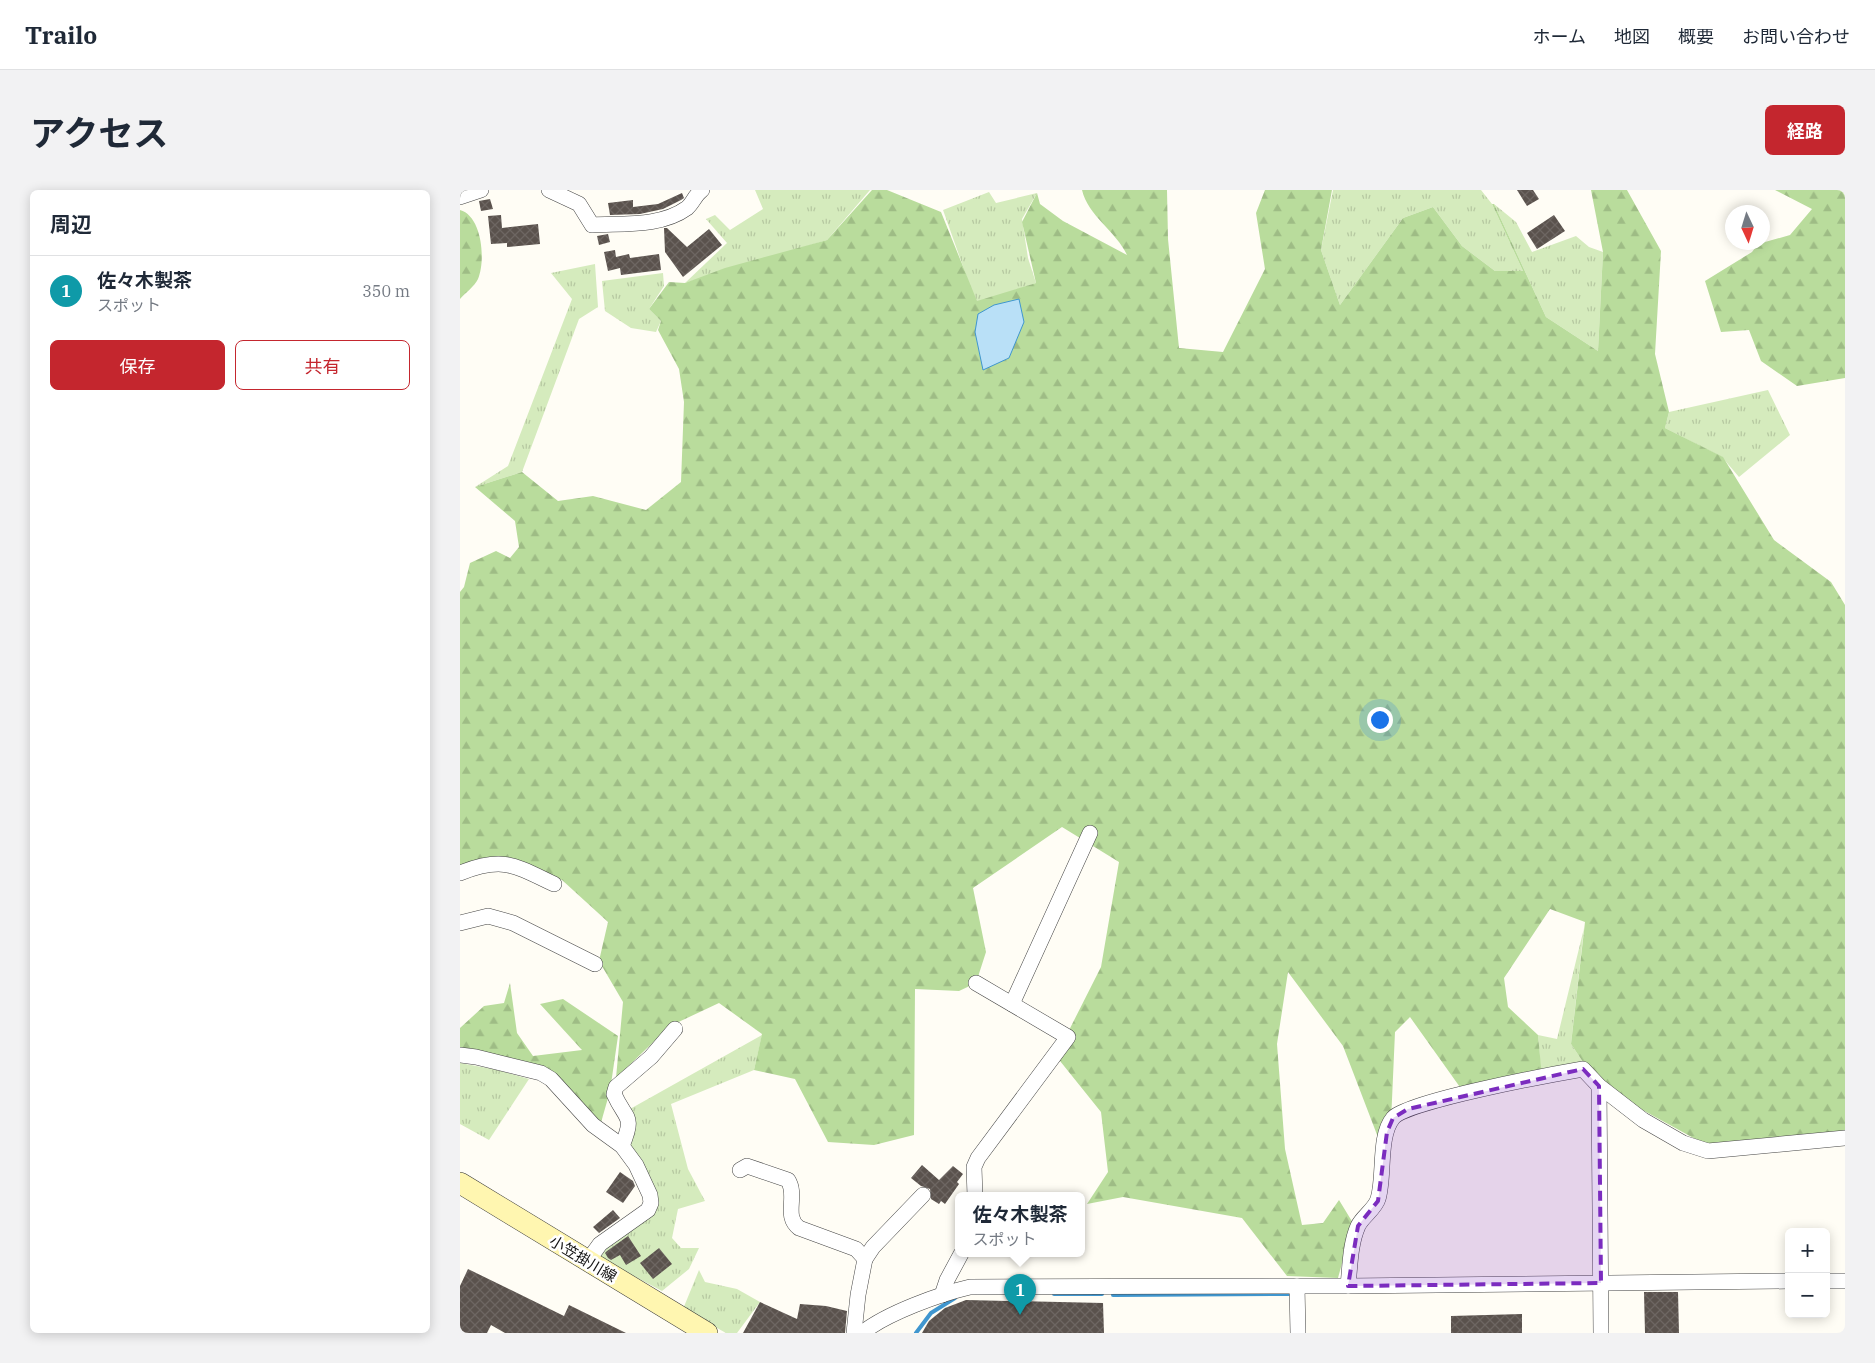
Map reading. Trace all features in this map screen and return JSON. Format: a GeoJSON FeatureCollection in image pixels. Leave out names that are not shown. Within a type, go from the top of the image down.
{"type":"FeatureCollection","features":[{"type":"Feature","properties":{"kind":"main road","name":"小笠掛川線"},"geometry":{"type":"LineString","coordinates":[[460,1183],[587,1262],[707,1333]]}},
{"type":"Feature","properties":{"kind":"street"},"geometry":{"type":"LineString","coordinates":[[460,197],[481,190]]}},
{"type":"Feature","properties":{"kind":"street"},"geometry":{"type":"LineString","coordinates":[[549,190],[579,204],[592,225],[663,220],[688,207],[697,193],[702,190]]}},
{"type":"Feature","properties":{"kind":"street"},"geometry":{"type":"LineString","coordinates":[[1012,1004],[1090,833]]}},
{"type":"Feature","properties":{"kind":"street"},"geometry":{"type":"LineString","coordinates":[[460,873],[483,864],[503,864],[521,868],[554,884]]}},
{"type":"Feature","properties":{"kind":"street"},"geometry":{"type":"LineString","coordinates":[[460,923],[488,916],[513,923],[595,964]]}},
{"type":"Feature","properties":{"kind":"street"},"geometry":{"type":"LineString","coordinates":[[975,1192],[974,1167],[978,1158],[1068,1037],[976,983]]}},
{"type":"Feature","properties":{"kind":"street"},"geometry":{"type":"LineString","coordinates":[[622,1146],[627,1136],[629,1118],[614,1094],[616,1087],[651,1057],[675,1029]]}},
{"type":"Feature","properties":{"kind":"street"},"geometry":{"type":"LineString","coordinates":[[460,1055],[476,1057],[541,1073],[551,1079],[593,1125],[622,1146],[636,1165],[650,1195],[651,1203],[648,1210],[600,1244],[587,1262]]}},
{"type":"Feature","properties":{"kind":"street"},"geometry":{"type":"LineString","coordinates":[[1348,1286],[1352,1252],[1358,1226],[1378,1201],[1387,1132],[1394,1118],[1408,1109],[1507,1084],[1583,1068],[1599,1086],[1643,1120],[1683,1143],[1708,1151],[1845,1138]]}},
{"type":"Feature","properties":{"kind":"street"},"geometry":{"type":"LineString","coordinates":[[1599,1086],[1601,1333]]}},
{"type":"Feature","properties":{"kind":"street"},"geometry":{"type":"LineString","coordinates":[[740,1170],[747,1166],[788,1180],[792,1187],[791,1218],[794,1224],[799,1228],[856,1249],[865,1259]]}},
{"type":"Feature","properties":{"kind":"street"},"geometry":{"type":"LineString","coordinates":[[854,1333],[858,1295],[865,1259],[873,1247],[923,1195]]}},
{"type":"Feature","properties":{"kind":"street"},"geometry":{"type":"LineString","coordinates":[[942,1295],[958,1257]]}},
{"type":"Feature","properties":{"kind":"street"},"geometry":{"type":"LineString","coordinates":[[862,1333],[874,1324],[942,1295],[970,1287],[1348,1286],[1600,1277],[1785,1281]]}},
{"type":"Feature","properties":{"kind":"street"},"geometry":{"type":"LineString","coordinates":[[1830,1281],[1845,1281]]}},
{"type":"Feature","properties":{"kind":"street"},"geometry":{"type":"LineString","coordinates":[[1297,1286],[1298,1333]]}},
{"type":"Feature","properties":{"kind":"highlighted area"},"geometry":{"type":"Polygon","coordinates":[[[1583,1069],[1599,1086],[1601,1283],[1348,1286],[1358,1226],[1378,1201],[1387,1132],[1393,1118],[1408,1109],[1583,1069]]]}},
{"type":"Feature","properties":{"kind":"green space"},"geometry":{"type":"Polygon","coordinates":[[[755,190],[870,190],[827,240],[685,283],[727,243],[706,219],[715,215],[730,230],[763,209],[755,190]]]}},
{"type":"Feature","properties":{"kind":"green space"},"geometry":{"type":"Polygon","coordinates":[[[872,190],[887,190],[941,212],[977,301],[1036,283],[1022,222],[1037,193],[1040,204],[1063,221],[1127,255],[1116,238],[1090,208],[1082,190],[1167,190],[1168,239],[1179,348],[1223,352],[1265,269],[1256,213],[1265,190],[1332,190],[1321,250],[1340,305],[1403,218],[1433,207],[1462,246],[1495,271],[1523,271],[1492,204],[1494,204],[1546,317],[1598,351],[1603,252],[1591,190],[1627,190],[1661,251],[1655,354],[1669,412],[1665,428],[1723,457],[1774,540],[1831,582],[1845,605],[1845,1133],[1708,1146],[1599,1086],[1571,1044],[1585,922],[1550,909],[1504,978],[1508,1007],[1538,1035],[1542,1077],[1462,1090],[1410,1017],[1395,1032],[1391,1122],[1384,1153],[1343,1046],[1288,972],[1277,1044],[1285,1149],[1302,1225],[1323,1223],[1339,1200],[1353,1223],[1338,1278],[1287,1276],[1242,1218],[1123,1197],[1087,1204],[1108,1172],[1101,1112],[1056,1056],[1101,967],[1119,862],[1062,827],[973,888],[986,952],[976,983],[959,991],[915,989],[914,1135],[874,1145],[828,1142],[795,1079],[754,1070],[762,1034],[719,1003],[670,1026],[616,1078],[623,1002],[599,961],[608,922],[562,880],[505,860],[460,869],[460,592],[464,587],[470,563],[496,551],[510,558],[519,547],[515,521],[475,487],[522,472],[558,501],[593,496],[646,510],[681,482],[684,402],[679,369],[658,330],[661,321],[649,309],[669,282],[685,283],[725,268],[827,240],[872,190]]]}},
{"type":"Feature","properties":{"kind":"green space"},"geometry":{"type":"Polygon","coordinates":[[[1333,190],[1481,190],[1492,204],[1523,271],[1495,271],[1462,246],[1433,207],[1403,218],[1340,305],[1321,250],[1333,190]]]}},
{"type":"Feature","properties":{"kind":"green space"},"geometry":{"type":"Polygon","coordinates":[[[1775,190],[1845,190],[1845,378],[1797,386],[1761,361],[1749,330],[1721,332],[1705,281],[1754,250],[1770,250],[1770,241],[1790,235],[1812,209],[1775,190]]]}},
{"type":"Feature","properties":{"kind":"green space"},"geometry":{"type":"Polygon","coordinates":[[[989,192],[996,203],[1037,193],[1022,219],[1028,258],[1036,283],[976,303],[943,210],[989,192]]]}},
{"type":"Feature","properties":{"kind":"green space"},"geometry":{"type":"Polygon","coordinates":[[[1494,204],[1516,222],[1532,252],[1576,236],[1589,247],[1603,252],[1598,351],[1546,317],[1494,204]]]}},
{"type":"Feature","properties":{"kind":"green space"},"geometry":{"type":"Polygon","coordinates":[[[460,210],[467,214],[477,229],[482,250],[482,261],[477,282],[460,299],[460,210]]]}},
{"type":"Feature","properties":{"kind":"green space"},"geometry":{"type":"Polygon","coordinates":[[[595,264],[598,307],[579,319],[522,472],[475,487],[508,466],[572,299],[551,273],[595,264]]]}},
{"type":"Feature","properties":{"kind":"green space"},"geometry":{"type":"Polygon","coordinates":[[[663,273],[664,286],[649,309],[661,321],[656,332],[631,328],[605,311],[602,281],[663,273]]]}},
{"type":"Feature","properties":{"kind":"green space"},"geometry":{"type":"Polygon","coordinates":[[[1768,390],[1790,435],[1739,477],[1722,457],[1665,428],[1669,412],[1768,390]]]}},
{"type":"Feature","properties":{"kind":"green space"},"geometry":{"type":"Polygon","coordinates":[[[1584,928],[1571,1044],[1583,1062],[1541,1072],[1538,1035],[1557,1039],[1584,928]]]}},
{"type":"Feature","properties":{"kind":"green space"},"geometry":{"type":"Polygon","coordinates":[[[510,983],[517,1033],[533,1056],[582,1050],[540,1004],[563,999],[618,1036],[610,1091],[600,1126],[550,1072],[460,1053],[460,1028],[484,1006],[504,1003],[510,983]]]}},
{"type":"Feature","properties":{"kind":"green space"},"geometry":{"type":"Polygon","coordinates":[[[762,1035],[754,1070],[671,1104],[688,1169],[705,1201],[678,1209],[672,1238],[681,1248],[699,1248],[689,1269],[662,1291],[598,1257],[609,1246],[652,1214],[629,1144],[630,1109],[762,1035]]]}},
{"type":"Feature","properties":{"kind":"green space"},"geometry":{"type":"Polygon","coordinates":[[[460,1063],[498,1070],[529,1079],[489,1140],[460,1124],[460,1063]]]}},
{"type":"Feature","properties":{"kind":"green space"},"geometry":{"type":"Polygon","coordinates":[[[699,1270],[705,1282],[737,1289],[760,1302],[737,1333],[726,1333],[683,1309],[699,1270]]]}},
{"type":"Feature","properties":{"kind":"water"},"geometry":{"type":"Polygon","coordinates":[[[1019,299],[1024,322],[1009,358],[983,370],[975,332],[978,314],[994,305],[1019,299]]]}},
{"type":"Feature","properties":{"kind":"building"},"geometry":{"type":"Polygon","coordinates":[[[1517,190],[1533,190],[1539,199],[1527,206],[1517,190]]]}},
{"type":"Feature","properties":{"kind":"building"},"geometry":{"type":"Polygon","coordinates":[[[682,193],[684,198],[663,209],[640,214],[610,215],[608,203],[633,200],[633,207],[658,204],[682,193]]]}},
{"type":"Feature","properties":{"kind":"building"},"geometry":{"type":"Polygon","coordinates":[[[490,199],[493,209],[481,211],[479,201],[490,199]]]}},
{"type":"Feature","properties":{"kind":"building"},"geometry":{"type":"Polygon","coordinates":[[[501,215],[502,228],[538,224],[540,244],[507,247],[507,243],[491,244],[488,216],[501,215]]]}},
{"type":"Feature","properties":{"kind":"building"},"geometry":{"type":"Polygon","coordinates":[[[1554,215],[1565,231],[1537,249],[1527,233],[1554,215]]]}},
{"type":"Feature","properties":{"kind":"building"},"geometry":{"type":"Polygon","coordinates":[[[664,228],[667,228],[687,247],[709,229],[722,245],[683,277],[665,252],[664,228]]]}},
{"type":"Feature","properties":{"kind":"building"},"geometry":{"type":"Polygon","coordinates":[[[608,234],[610,242],[599,245],[597,236],[608,234]]]}},
{"type":"Feature","properties":{"kind":"building"},"geometry":{"type":"Polygon","coordinates":[[[615,250],[616,257],[629,254],[630,258],[659,254],[661,270],[621,275],[620,268],[608,271],[604,252],[615,250]]]}},
{"type":"Feature","properties":{"kind":"building"},"geometry":{"type":"Polygon","coordinates":[[[922,1165],[939,1180],[953,1166],[963,1174],[957,1182],[959,1184],[945,1204],[941,1201],[939,1204],[931,1199],[930,1189],[921,1186],[911,1178],[922,1165]]]}},
{"type":"Feature","properties":{"kind":"building"},"geometry":{"type":"Polygon","coordinates":[[[620,1172],[633,1181],[635,1186],[623,1203],[606,1192],[620,1172]]]}},
{"type":"Feature","properties":{"kind":"building"},"geometry":{"type":"Polygon","coordinates":[[[613,1210],[620,1218],[599,1233],[593,1227],[613,1210]]]}},
{"type":"Feature","properties":{"kind":"building"},"geometry":{"type":"Polygon","coordinates":[[[628,1236],[641,1256],[626,1265],[620,1255],[611,1260],[608,1258],[605,1253],[628,1236]]]}},
{"type":"Feature","properties":{"kind":"building"},"geometry":{"type":"Polygon","coordinates":[[[659,1248],[672,1264],[653,1279],[640,1263],[659,1248]]]}},
{"type":"Feature","properties":{"kind":"building"},"geometry":{"type":"Polygon","coordinates":[[[468,1269],[564,1316],[569,1305],[626,1333],[505,1333],[491,1325],[487,1333],[460,1333],[460,1286],[468,1269]]]}},
{"type":"Feature","properties":{"kind":"building"},"geometry":{"type":"Polygon","coordinates":[[[1644,1292],[1678,1292],[1679,1333],[1645,1333],[1644,1292]]]}},
{"type":"Feature","properties":{"kind":"building"},"geometry":{"type":"Polygon","coordinates":[[[966,1300],[1103,1303],[1104,1333],[922,1333],[929,1321],[945,1308],[966,1300]]]}},
{"type":"Feature","properties":{"kind":"building"},"geometry":{"type":"Polygon","coordinates":[[[760,1302],[797,1319],[800,1304],[826,1306],[847,1311],[845,1333],[743,1333],[760,1302]]]}},
{"type":"Feature","properties":{"kind":"building"},"geometry":{"type":"Polygon","coordinates":[[[1522,1314],[1522,1333],[1451,1333],[1451,1316],[1522,1314]]]}},
{"type":"Feature","properties":{"kind":"waterway"},"geometry":{"type":"LineString","coordinates":[[1054,1294],[1102,1294]]}},
{"type":"Feature","properties":{"kind":"waterway"},"geometry":{"type":"LineString","coordinates":[[1113,1295],[1291,1294]]}},
{"type":"Feature","properties":{"kind":"waterway"},"geometry":{"type":"LineString","coordinates":[[916,1333],[931,1313],[955,1298]]}},
{"type":"Feature","properties":{"kind":"place","name":"佐々木製茶"},"geometry":{"type":"Point","coordinates":[1020,1315]}}]}
